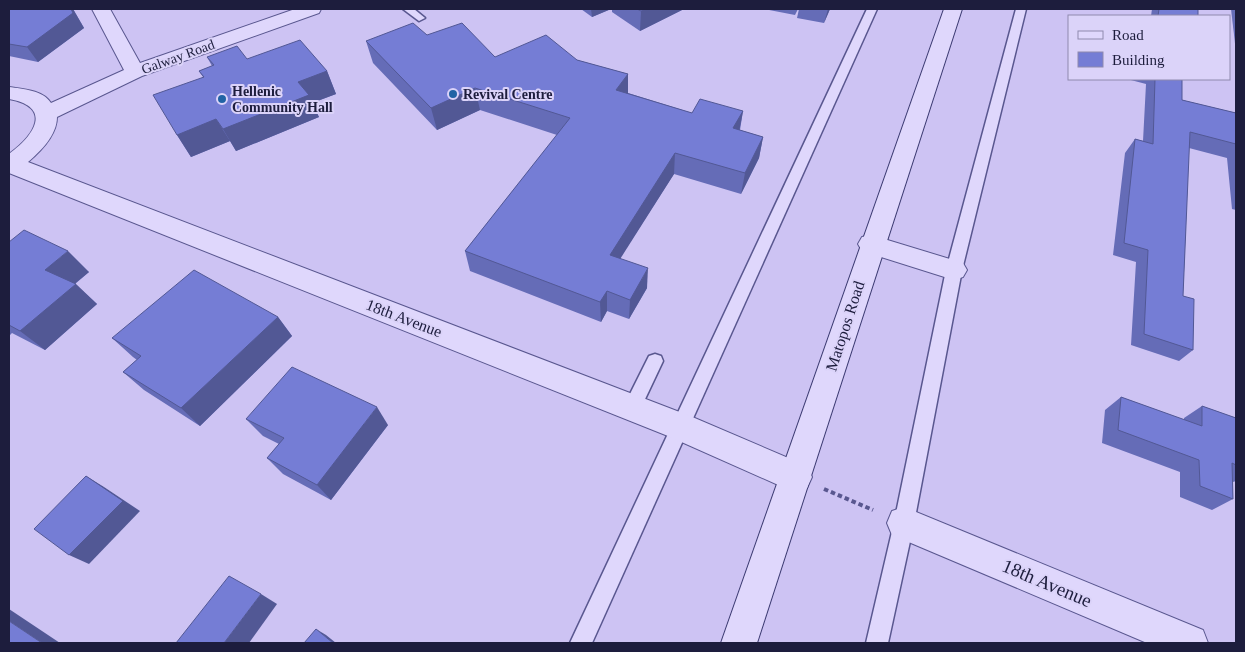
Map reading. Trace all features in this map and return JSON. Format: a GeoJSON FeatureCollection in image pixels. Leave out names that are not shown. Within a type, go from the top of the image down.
{"type":"FeatureCollection","features":[{"type":"Feature","properties":{"kind":"street"},"geometry":{"type":"LineString","coordinates":[[101,9],[135,72]]}},
{"type":"Feature","properties":{"kind":"street","name":"Galway Road"},"geometry":{"type":"LineString","coordinates":[[47,113],[135,72],[312,9]]}},
{"type":"Feature","properties":{"kind":"street","name":"Matopos Road"},"geometry":{"type":"LineString","coordinates":[[739,643],[796,477],[871,244],[952,9]]}},
{"type":"Feature","properties":{"kind":"street"},"geometry":{"type":"LineString","coordinates":[[9,93],[28,96],[41,103],[47,113],[47,124],[41,138],[28,151],[10,164]]}},
{"type":"Feature","properties":{"kind":"street","name":"18th Avenue"},"geometry":{"type":"LineString","coordinates":[[10,164],[678,426],[796,477]]}},
{"type":"Feature","properties":{"kind":"street"},"geometry":{"type":"LineString","coordinates":[[871,244],[954,270]]}},
{"type":"Feature","properties":{"kind":"street","name":"18th Avenue"},"geometry":{"type":"LineString","coordinates":[[904,523],[1190,643]]}},
{"type":"Feature","properties":{"kind":"lane"},"geometry":{"type":"LineString","coordinates":[[408,9],[419,18]]}},
{"type":"Feature","properties":{"kind":"lane"},"geometry":{"type":"LineString","coordinates":[[581,643],[678,426],[872,9]]}},
{"type":"Feature","properties":{"kind":"lane"},"geometry":{"type":"LineString","coordinates":[[877,643],[904,523],[954,270],[1021,9]]}},
{"type":"Feature","properties":{"kind":"lane"},"geometry":{"type":"LineString","coordinates":[[632,408],[655,360]]}},
{"type":"Feature","properties":{"kind":"path"},"geometry":{"type":"LineString","coordinates":[[796,477],[904,523]]}},
{"type":"Feature","properties":{"kind":"building"},"geometry":{"type":"Polygon","coordinates":[[[9,9],[71,9],[73,13],[27,47],[9,44],[9,9]]]}},
{"type":"Feature","properties":{"kind":"building"},"geometry":{"type":"Polygon","coordinates":[[[1159,9],[1198,9],[1198,15],[1158,15],[1159,9]]]}},
{"type":"Feature","properties":{"kind":"building"},"geometry":{"type":"Polygon","coordinates":[[[413,23],[427,35],[462,23],[495,57],[546,35],[577,60],[628,74],[616,90],[692,113],[700,99],[743,111],[733,128],[763,137],[745,173],[675,153],[610,255],[648,268],[630,300],[607,291],[600,302],[465,251],[570,118],[475,88],[431,108],[366,41],[413,23]]]}},
{"type":"Feature","properties":{"kind":"building"},"geometry":{"type":"Polygon","coordinates":[[[300,40],[327,71],[298,82],[309,95],[223,129],[216,119],[177,135],[153,95],[204,77],[199,71],[214,65],[207,57],[237,46],[247,59],[300,40]]]}},
{"type":"Feature","properties":{"kind":"building"},"geometry":{"type":"Polygon","coordinates":[[[1155,80],[1182,80],[1182,100],[1236,113],[1236,144],[1190,132],[1183,296],[1194,299],[1193,350],[1144,334],[1148,250],[1124,243],[1135,139],[1153,144],[1155,80]]]}},
{"type":"Feature","properties":{"kind":"building"},"geometry":{"type":"Polygon","coordinates":[[[24,230],[68,251],[45,270],[76,284],[20,331],[9,325],[9,242],[24,230]]]}},
{"type":"Feature","properties":{"kind":"building"},"geometry":{"type":"Polygon","coordinates":[[[194,270],[278,317],[181,408],[123,372],[141,356],[112,338],[194,270]]]}},
{"type":"Feature","properties":{"kind":"building"},"geometry":{"type":"Polygon","coordinates":[[[292,367],[377,407],[317,485],[267,458],[284,438],[246,419],[292,367]]]}},
{"type":"Feature","properties":{"kind":"building"},"geometry":{"type":"Polygon","coordinates":[[[1121,397],[1202,426],[1202,406],[1236,418],[1236,465],[1232,463],[1233,499],[1200,486],[1199,460],[1118,430],[1121,397]]]}},
{"type":"Feature","properties":{"kind":"building"},"geometry":{"type":"Polygon","coordinates":[[[86,476],[123,501],[69,555],[34,529],[86,476]]]}},
{"type":"Feature","properties":{"kind":"building"},"geometry":{"type":"Polygon","coordinates":[[[229,576],[261,594],[224,643],[176,643],[229,576]]]}},
{"type":"Feature","properties":{"kind":"building"},"geometry":{"type":"Polygon","coordinates":[[[9,621],[42,643],[9,643],[9,621]]]}},
{"type":"Feature","properties":{"kind":"building"},"geometry":{"type":"Polygon","coordinates":[[[316,629],[333,643],[304,643],[316,629]]]}},
{"type":"Feature","properties":{"kind":"place","name":"Revival Centre"},"geometry":{"type":"Point","coordinates":[453,94]}},
{"type":"Feature","properties":{"kind":"place","name":"Hellenic Community Hall"},"geometry":{"type":"Point","coordinates":[222,99]}}]}
